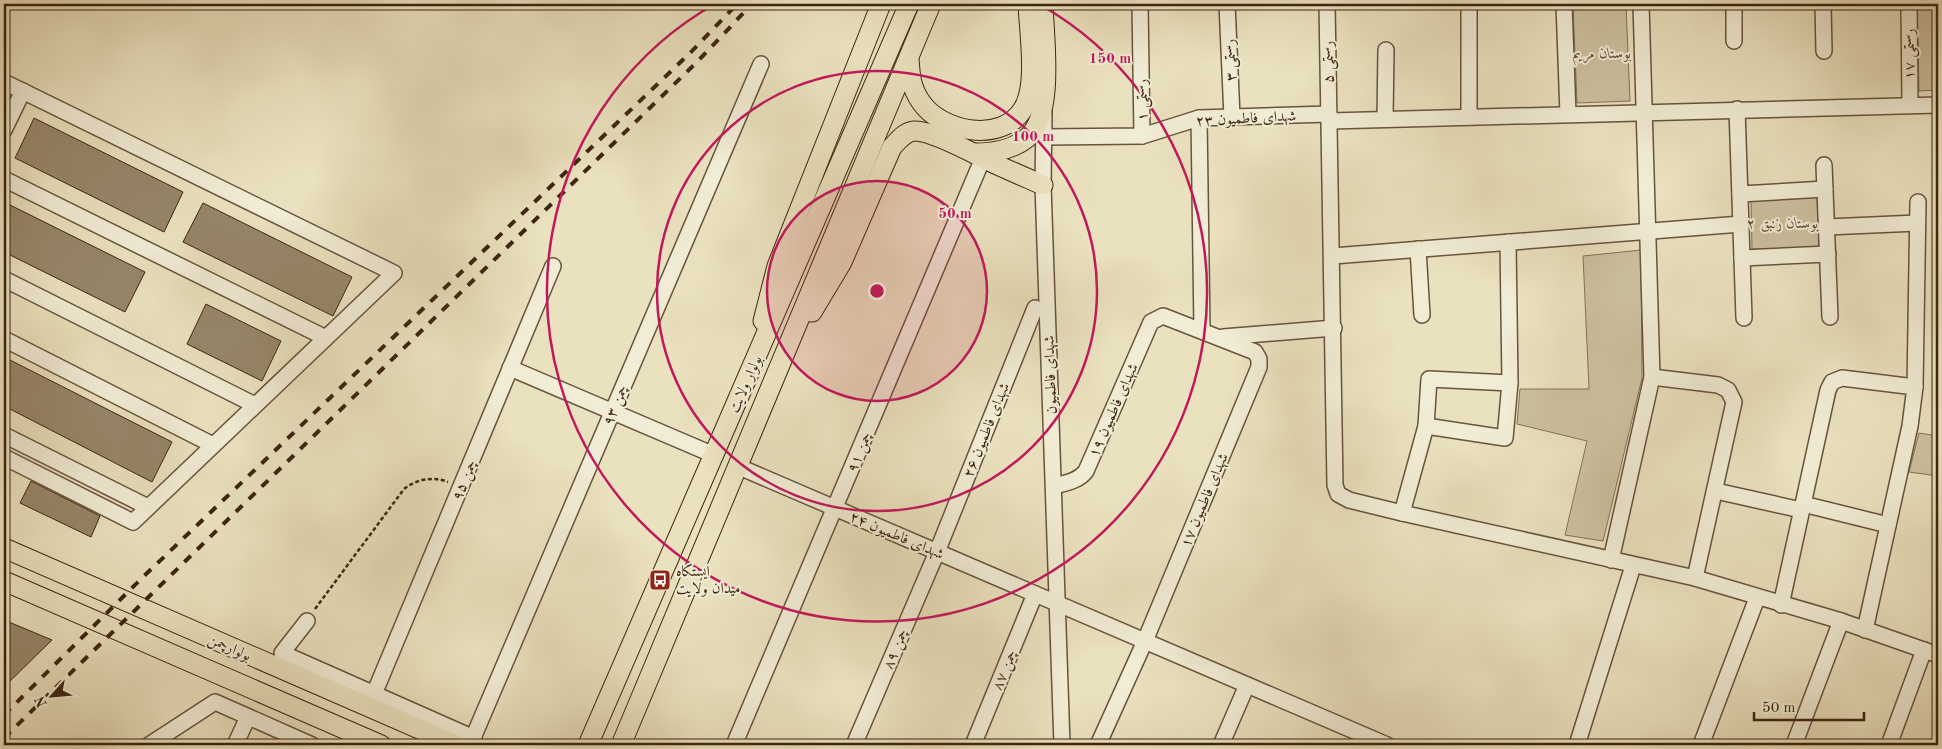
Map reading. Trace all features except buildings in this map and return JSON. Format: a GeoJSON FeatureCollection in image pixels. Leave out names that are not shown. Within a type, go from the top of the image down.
{"type":"FeatureCollection","features":[{"type":"Feature","properties":{"kind":"main road"},"geometry":{"type":"LineString","coordinates":[[750,373],[777,266],[881,4]]}},
{"type":"Feature","properties":{"kind":"main road","name":"بولوار ولایت"},"geometry":{"type":"LineString","coordinates":[[587,743],[750,373],[909,4]]}},
{"type":"Feature","properties":{"kind":"main road","name":"بولوار ولایت"},"geometry":{"type":"LineString","coordinates":[[625,741],[736,466],[931,4]]}},
{"type":"Feature","properties":{"kind":"main road"},"geometry":{"type":"LineString","coordinates":[[910,56],[910,77],[914,91],[922,104],[936,117],[976,130],[997,129],[1010,123],[1023,109],[1031,87],[1028,4]]}},
{"type":"Feature","properties":{"kind":"main road","name":"شهدای فاطمیون"},"geometry":{"type":"LineString","coordinates":[[1043,4],[1044,101]]}},
{"type":"Feature","properties":{"kind":"main road"},"geometry":{"type":"LineString","coordinates":[[979,156],[998,152],[1027,138],[1036,127],[1044,101]]}},
{"type":"Feature","properties":{"kind":"main road"},"geometry":{"type":"LineString","coordinates":[[774,378],[842,262],[892,147],[903,136],[914,131],[979,156],[1044,185]]}},
{"type":"Feature","properties":{"kind":"main road","name":"بولوارچمن"},"geometry":{"type":"LineString","coordinates":[[4,548],[456,745]]}},
{"type":"Feature","properties":{"kind":"main road","name":"بولوارچمن"},"geometry":{"type":"LineString","coordinates":[[4,581],[381,745]]}},
{"type":"Feature","properties":{"kind":"street","name":"رستمی ۱"},"geometry":{"type":"LineString","coordinates":[[1140,4],[1142,136]]}},
{"type":"Feature","properties":{"kind":"street","name":"رستمی ۳"},"geometry":{"type":"LineString","coordinates":[[1227,4],[1232,117]]}},
{"type":"Feature","properties":{"kind":"street","name":"رستمی ۵"},"geometry":{"type":"LineString","coordinates":[[1327,4],[1333,256],[1335,485],[1338,494],[1349,500],[1402,513]]}},
{"type":"Feature","properties":{"kind":"street"},"geometry":{"type":"LineString","coordinates":[[1469,4],[1469,117]]}},
{"type":"Feature","properties":{"kind":"street"},"geometry":{"type":"LineString","coordinates":[[1564,4],[1568,114]]}},
{"type":"Feature","properties":{"kind":"street"},"geometry":{"type":"LineString","coordinates":[[1611,560],[1652,377],[1641,4]]}},
{"type":"Feature","properties":{"kind":"street"},"geometry":{"type":"LineString","coordinates":[[1734,4],[1734,41]]}},
{"type":"Feature","properties":{"kind":"street"},"geometry":{"type":"LineString","coordinates":[[1822,4],[1824,51]]}},
{"type":"Feature","properties":{"kind":"street","name":"رستمی ۱۷"},"geometry":{"type":"LineString","coordinates":[[1909,4],[1910,104]]}},
{"type":"Feature","properties":{"kind":"street"},"geometry":{"type":"LineString","coordinates":[[1385,120],[1386,50]]}},
{"type":"Feature","properties":{"kind":"street","name":"چمن ۹۳"},"geometry":{"type":"LineString","coordinates":[[472,742],[761,64]]}},
{"type":"Feature","properties":{"kind":"street"},"geometry":{"type":"LineString","coordinates":[[4,82],[394,273],[133,522],[4,457]]}},
{"type":"Feature","properties":{"kind":"street"},"geometry":{"type":"LineString","coordinates":[[4,130],[23,91]]}},
{"type":"Feature","properties":{"kind":"street","name":"شهدای فاطمیون"},"geometry":{"type":"LineString","coordinates":[[1044,101],[1044,185],[1062,745]]}},
{"type":"Feature","properties":{"kind":"street","name":"شهدای فاطمیون ۲۳"},"geometry":{"type":"LineString","coordinates":[[1044,137],[1142,136],[1199,118],[1385,120],[1737,108],[1938,105]]}},
{"type":"Feature","properties":{"kind":"street"},"geometry":{"type":"LineString","coordinates":[[1737,108],[1744,318]]}},
{"type":"Feature","properties":{"kind":"street"},"geometry":{"type":"LineString","coordinates":[[1199,118],[1202,330],[1222,337],[1334,328]]}},
{"type":"Feature","properties":{"kind":"street","name":"چمن ۹۱"},"geometry":{"type":"LineString","coordinates":[[734,745],[835,509],[979,156]]}},
{"type":"Feature","properties":{"kind":"street"},"geometry":{"type":"LineString","coordinates":[[1824,165],[1830,317]]}},
{"type":"Feature","properties":{"kind":"street"},"geometry":{"type":"LineString","coordinates":[[4,179],[326,338]]}},
{"type":"Feature","properties":{"kind":"street"},"geometry":{"type":"LineString","coordinates":[[1740,194],[1825,189]]}},
{"type":"Feature","properties":{"kind":"street"},"geometry":{"type":"LineString","coordinates":[[1865,630],[1910,426],[1915,387],[1918,202]]}},
{"type":"Feature","properties":{"kind":"street"},"geometry":{"type":"LineString","coordinates":[[1827,226],[1917,223]]}},
{"type":"Feature","properties":{"kind":"street"},"geometry":{"type":"LineString","coordinates":[[1333,256],[1741,224]]}},
{"type":"Feature","properties":{"kind":"street"},"geometry":{"type":"LineString","coordinates":[[1426,426],[1505,438],[1510,383],[1508,242]]}},
{"type":"Feature","properties":{"kind":"street"},"geometry":{"type":"LineString","coordinates":[[1418,249],[1422,315]]}},
{"type":"Feature","properties":{"kind":"street"},"geometry":{"type":"LineString","coordinates":[[1742,258],[1828,254]]}},
{"type":"Feature","properties":{"kind":"street","name":"چمن ۹۵"},"geometry":{"type":"LineString","coordinates":[[374,694],[553,266]]}},
{"type":"Feature","properties":{"kind":"street"},"geometry":{"type":"LineString","coordinates":[[4,279],[255,405]]}},
{"type":"Feature","properties":{"kind":"street","name":"شهدای فاطمیون ۲۶"},"geometry":{"type":"LineString","coordinates":[[937,552],[1036,308]]}},
{"type":"Feature","properties":{"kind":"street","name":"شهدای فاطمیون ۱۹"},"geometry":{"type":"LineString","coordinates":[[1054,486],[1076,480],[1086,471],[1152,322],[1156,318],[1163,316],[1202,330]]}},
{"type":"Feature","properties":{"kind":"street","name":"شهدای فاطمیون ۱۷"},"geometry":{"type":"LineString","coordinates":[[1098,745],[1145,641],[1259,367],[1259,359],[1255,352],[1222,337]]}},
{"type":"Feature","properties":{"kind":"street"},"geometry":{"type":"LineString","coordinates":[[4,339],[213,445]]}},
{"type":"Feature","properties":{"kind":"street"},"geometry":{"type":"LineString","coordinates":[[510,368],[714,455]]}},
{"type":"Feature","properties":{"kind":"street"},"geometry":{"type":"LineString","coordinates":[[1652,377],[1718,386],[1728,390],[1734,402],[1716,492],[1695,578]]}},
{"type":"Feature","properties":{"kind":"street"},"geometry":{"type":"LineString","coordinates":[[1781,605],[1828,390],[1832,382],[1842,378],[1915,387]]}},
{"type":"Feature","properties":{"kind":"street"},"geometry":{"type":"LineString","coordinates":[[1510,383],[1430,379],[1426,426],[1402,513],[1633,566],[1695,578],[1757,598],[1841,621],[1931,653],[1890,745]]}},
{"type":"Feature","properties":{"kind":"street"},"geometry":{"type":"LineString","coordinates":[[4,435],[148,507]]}},
{"type":"Feature","properties":{"kind":"street","name":"شهدای فاطمیون ۲۴"},"geometry":{"type":"LineString","coordinates":[[736,466],[1058,604]]}},
{"type":"Feature","properties":{"kind":"street"},"geometry":{"type":"LineString","coordinates":[[1716,492],[1888,525]]}},
{"type":"Feature","properties":{"kind":"street","name":"چمن ۸۹"},"geometry":{"type":"LineString","coordinates":[[854,745],[937,552]]}},
{"type":"Feature","properties":{"kind":"street"},"geometry":{"type":"LineString","coordinates":[[1577,745],[1633,566]]}},
{"type":"Feature","properties":{"kind":"street","name":"چمن ۸۷"},"geometry":{"type":"LineString","coordinates":[[973,745],[1035,594]]}},
{"type":"Feature","properties":{"kind":"street"},"geometry":{"type":"LineString","coordinates":[[1701,745],[1757,598]]}},
{"type":"Feature","properties":{"kind":"street"},"geometry":{"type":"LineString","coordinates":[[1058,604],[1387,745]]}},
{"type":"Feature","properties":{"kind":"street"},"geometry":{"type":"LineString","coordinates":[[307,621],[282,653],[374,694],[472,742]]}},
{"type":"Feature","properties":{"kind":"street"},"geometry":{"type":"LineString","coordinates":[[1794,745],[1841,621]]}},
{"type":"Feature","properties":{"kind":"street"},"geometry":{"type":"LineString","coordinates":[[1221,745],[1247,685]]}},
{"type":"Feature","properties":{"kind":"street"},"geometry":{"type":"LineString","coordinates":[[150,745],[215,702],[312,745]]}},
{"type":"Feature","properties":{"kind":"street"},"geometry":{"type":"LineString","coordinates":[[235,745],[248,717]]}},
{"type":"Feature","properties":{"kind":"path"},"geometry":{"type":"LineString","coordinates":[[307,621],[404,488],[412,482],[426,479],[444,480],[461,488]]}},
{"type":"Feature","properties":{"kind":"green space","name":"بوستان مریم"},"geometry":{"type":"Polygon","coordinates":[[[1573,4],[1626,4],[1630,101],[1577,103],[1573,4]]]}},
{"type":"Feature","properties":{"kind":"green space"},"geometry":{"type":"Polygon","coordinates":[[[1917,4],[1936,4],[1938,90],[1919,91],[1917,4]]]}},
{"type":"Feature","properties":{"kind":"green space","name":"بوستان زنبق ۲"},"geometry":{"type":"Polygon","coordinates":[[[1817,196],[1819,248],[1752,249],[1751,199],[1817,196]]]}},
{"type":"Feature","properties":{"kind":"green space"},"geometry":{"type":"Polygon","coordinates":[[[1641,250],[1642,378],[1603,541],[1565,535],[1587,441],[1517,424],[1520,389],[1589,389],[1583,256],[1641,250]]]}},
{"type":"Feature","properties":{"kind":"green space"},"geometry":{"type":"Polygon","coordinates":[[[1919,433],[1938,436],[1938,476],[1909,472],[1919,433]]]}},
{"type":"Feature","properties":{"kind":"railway"},"geometry":{"type":"LineString","coordinates":[[4,715],[143,577],[690,53],[737,4]]}},
{"type":"Feature","properties":{"kind":"railway"},"geometry":{"type":"LineString","coordinates":[[4,738],[698,61],[752,4]]}},
{"type":"Feature","properties":{"kind":"place","name":"ایستکاه میدان ولایت"},"geometry":{"type":"Point","coordinates":[660,580]}}]}
